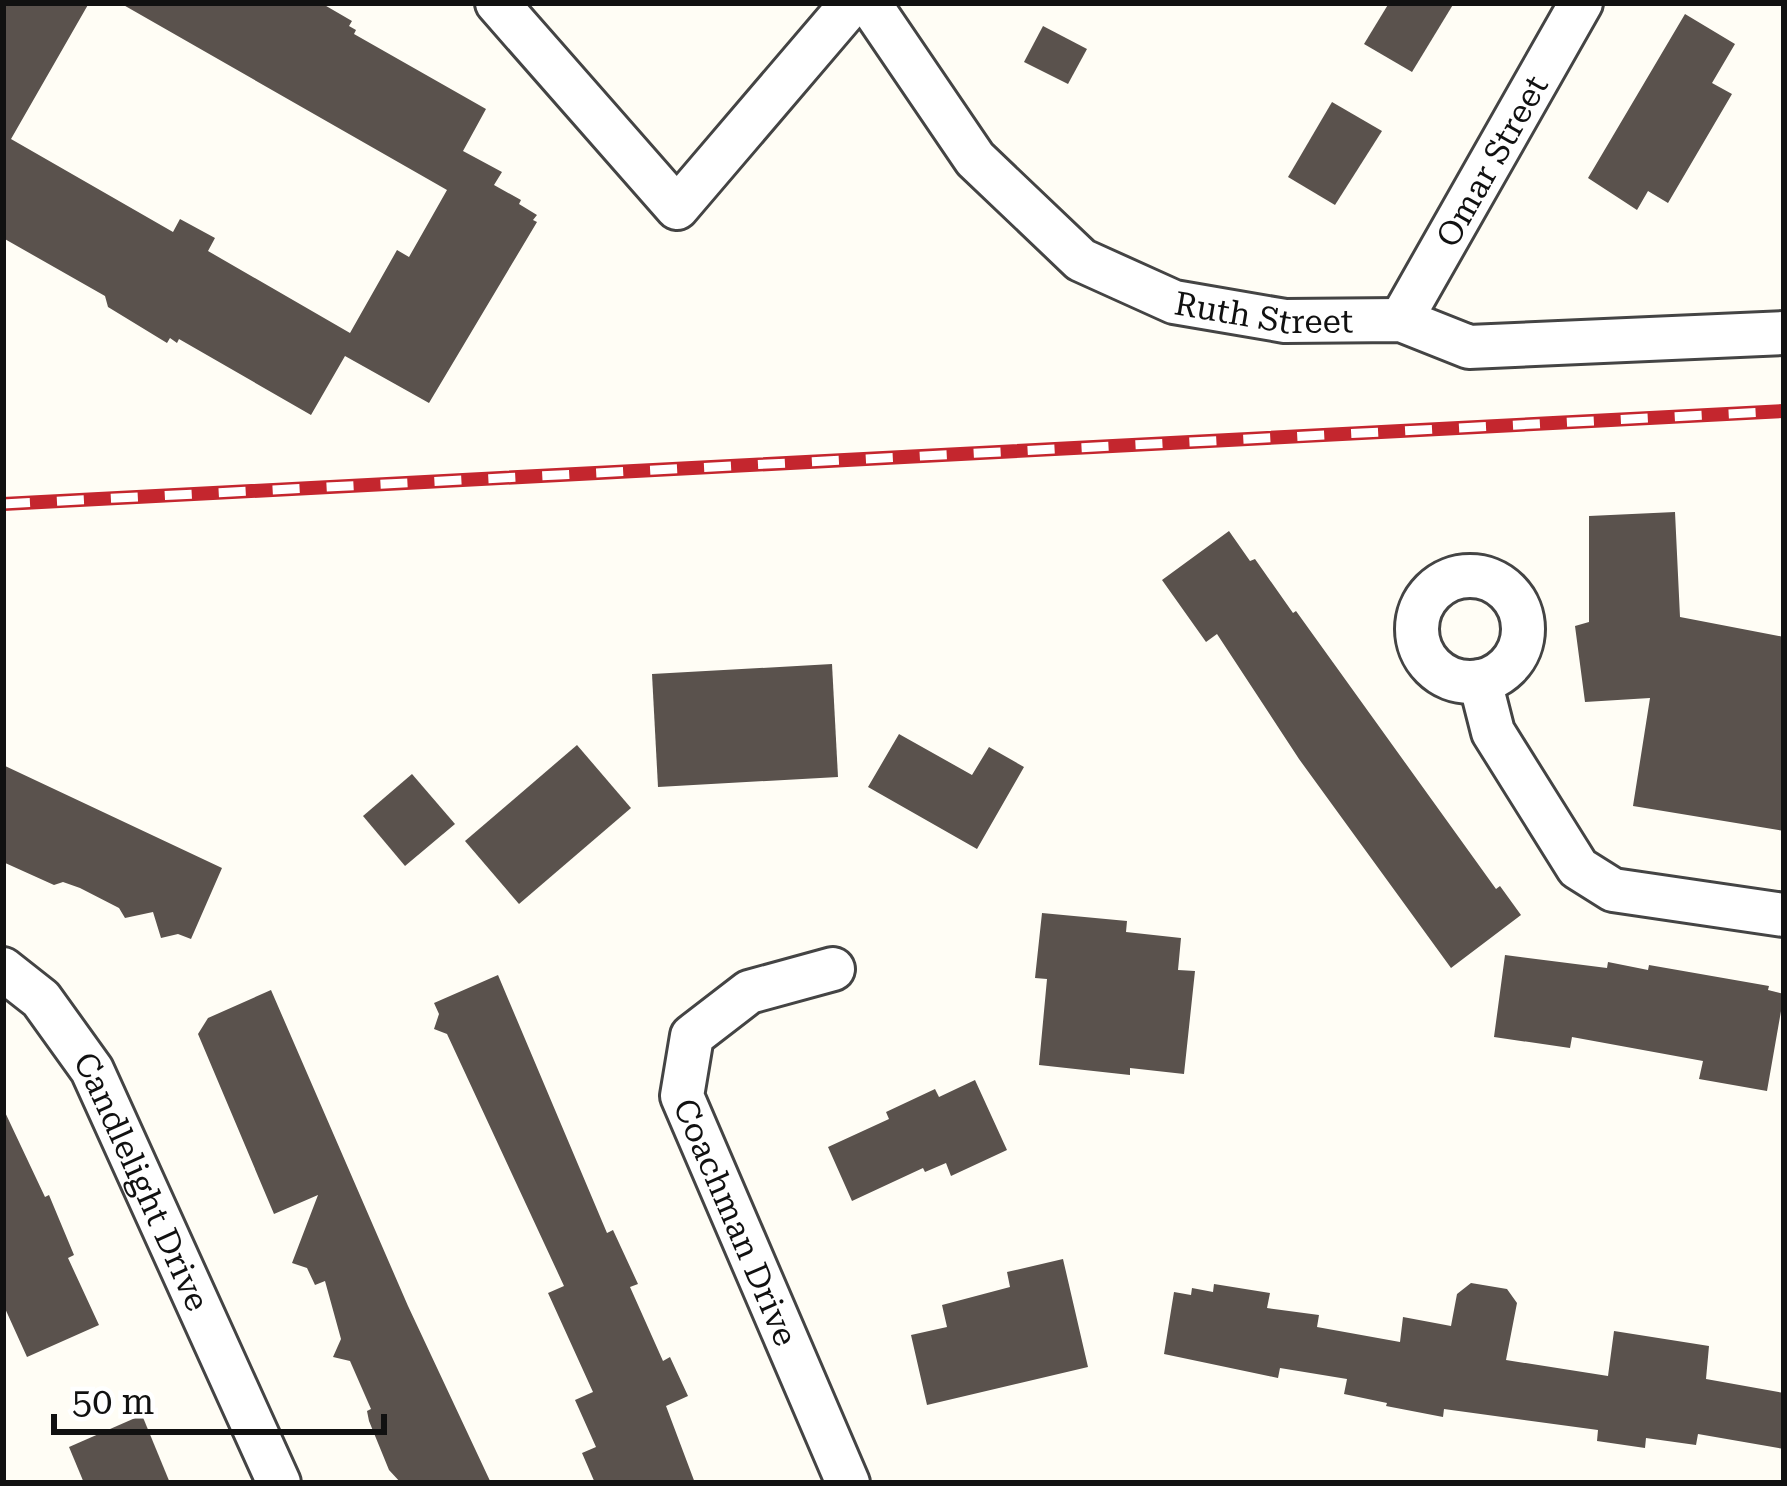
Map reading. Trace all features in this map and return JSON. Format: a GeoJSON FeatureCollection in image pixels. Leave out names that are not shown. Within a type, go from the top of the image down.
{"type":"FeatureCollection","features":[{"type":"Feature","properties":{"kind":"street"},"geometry":{"type":"LineString","coordinates":[[497,3],[677,208],[852,3]]}},
{"type":"Feature","properties":{"kind":"street","name":"Ruth Street"},"geometry":{"type":"LineString","coordinates":[[868,3],[975,159],[1081,260],[1174,302],[1285,321],[1401,320],[1469,347],[1784,333]]}},
{"type":"Feature","properties":{"kind":"street","name":"Omar Street"},"geometry":{"type":"LineString","coordinates":[[1401,320],[1581,3]]}},
{"type":"Feature","properties":{"kind":"street"},"geometry":{"type":"LineString","coordinates":[[1480,681],[1493,732],[1577,868],[1613,890],[1784,915]]}},
{"type":"Feature","properties":{"kind":"street","name":"Candlelight Drive"},"geometry":{"type":"LineString","coordinates":[[3,969],[41,999],[92,1070],[279,1483]]}},
{"type":"Feature","properties":{"kind":"street","name":"Coachman Drive"},"geometry":{"type":"LineString","coordinates":[[833,969],[749,992],[692,1036],[682,1096],[848,1483]]}},
{"type":"Feature","properties":{"kind":"building"},"geometry":{"type":"Polygon","coordinates":[[[3,3],[89,3],[11,139],[173,232],[180,219],[215,238],[208,251],[350,333],[397,250],[409,257],[447,190],[120,3],[321,3],[352,21],[349,26],[356,30],[354,34],[486,109],[463,151],[502,172],[494,185],[521,200],[519,204],[537,215],[533,220],[537,222],[429,403],[345,356],[311,415],[179,339],[177,343],[170,338],[167,343],[108,307],[105,296],[3,238],[3,3]]]}},
{"type":"Feature","properties":{"kind":"building"},"geometry":{"type":"Polygon","coordinates":[[[1389,3],[1454,3],[1412,72],[1364,44],[1389,3]]]}},
{"type":"Feature","properties":{"kind":"building"},"geometry":{"type":"Polygon","coordinates":[[[1685,14],[1735,44],[1712,83],[1732,94],[1668,203],[1648,191],[1637,210],[1588,178],[1685,14]]]}},
{"type":"Feature","properties":{"kind":"building"},"geometry":{"type":"Polygon","coordinates":[[[1043,26],[1087,49],[1068,84],[1024,62],[1043,26]]]}},
{"type":"Feature","properties":{"kind":"building"},"geometry":{"type":"Polygon","coordinates":[[[1332,102],[1382,131],[1335,205],[1288,177],[1332,102]]]}},
{"type":"Feature","properties":{"kind":"building"},"geometry":{"type":"Polygon","coordinates":[[[1675,512],[1680,617],[1784,637],[1784,831],[1633,806],[1650,698],[1585,702],[1575,626],[1589,622],[1589,516],[1675,512]]]}},
{"type":"Feature","properties":{"kind":"building"},"geometry":{"type":"Polygon","coordinates":[[[1229,531],[1296,611],[1496,889],[1500,886],[1521,915],[1451,968],[1299,759],[1217,634],[1206,642],[1162,580],[1229,531]]]}},
{"type":"Feature","properties":{"kind":"building"},"geometry":{"type":"Polygon","coordinates":[[[832,664],[838,777],[658,787],[652,674],[832,664]]]}},
{"type":"Feature","properties":{"kind":"building"},"geometry":{"type":"Polygon","coordinates":[[[899,734],[972,775],[989,747],[1024,767],[977,849],[868,787],[899,734]]]}},
{"type":"Feature","properties":{"kind":"building"},"geometry":{"type":"Polygon","coordinates":[[[577,745],[631,808],[519,904],[465,841],[577,745]]]}},
{"type":"Feature","properties":{"kind":"building"},"geometry":{"type":"Polygon","coordinates":[[[3,765],[222,868],[191,939],[178,934],[161,938],[153,912],[125,918],[119,908],[80,888],[63,882],[54,885],[3,862],[3,765]]]}},
{"type":"Feature","properties":{"kind":"building"},"geometry":{"type":"Polygon","coordinates":[[[412,774],[455,824],[405,866],[363,816],[412,774]]]}},
{"type":"Feature","properties":{"kind":"building"},"geometry":{"type":"Polygon","coordinates":[[[1042,913],[1127,921],[1126,932],[1181,938],[1178,970],[1195,971],[1184,1074],[1130,1068],[1130,1075],[1039,1065],[1047,979],[1035,978],[1042,913]]]}},
{"type":"Feature","properties":{"kind":"building"},"geometry":{"type":"Polygon","coordinates":[[[1505,955],[1607,968],[1608,962],[1648,970],[1649,965],[1769,986],[1768,990],[1784,994],[1767,1091],[1699,1079],[1703,1061],[1572,1037],[1570,1048],[1494,1037],[1505,955]]]}},
{"type":"Feature","properties":{"kind":"building"},"geometry":{"type":"Polygon","coordinates":[[[498,975],[607,1233],[613,1230],[638,1284],[630,1287],[663,1361],[670,1357],[688,1396],[666,1406],[695,1483],[595,1483],[582,1453],[596,1447],[575,1400],[593,1392],[548,1293],[564,1286],[447,1034],[434,1029],[439,1014],[434,1003],[498,975]]]}},
{"type":"Feature","properties":{"kind":"building"},"geometry":{"type":"Polygon","coordinates":[[[271,990],[408,1306],[491,1483],[401,1483],[389,1470],[369,1421],[367,1411],[371,1409],[350,1361],[333,1357],[341,1339],[325,1281],[315,1285],[307,1268],[292,1263],[318,1195],[274,1214],[198,1034],[208,1018],[271,990]]]}},
{"type":"Feature","properties":{"kind":"building"},"geometry":{"type":"Polygon","coordinates":[[[975,1080],[1007,1150],[951,1176],[946,1163],[925,1172],[923,1168],[852,1201],[828,1147],[889,1119],[886,1112],[935,1089],[939,1097],[975,1080]]]}},
{"type":"Feature","properties":{"kind":"building"},"geometry":{"type":"Polygon","coordinates":[[[3,1108],[45,1197],[49,1195],[74,1255],[68,1258],[99,1325],[27,1357],[3,1304],[3,1108]]]}},
{"type":"Feature","properties":{"kind":"building"},"geometry":{"type":"Polygon","coordinates":[[[1063,1259],[1088,1367],[927,1405],[911,1335],[947,1327],[942,1305],[1010,1287],[1007,1272],[1063,1259]]]}},
{"type":"Feature","properties":{"kind":"building"},"geometry":{"type":"Polygon","coordinates":[[[1471,1283],[1507,1289],[1517,1303],[1506,1360],[1608,1376],[1614,1331],[1709,1346],[1706,1379],[1784,1393],[1784,1449],[1698,1434],[1696,1445],[1646,1438],[1645,1448],[1597,1441],[1598,1430],[1444,1409],[1443,1417],[1386,1406],[1344,1394],[1347,1379],[1280,1368],[1278,1378],[1164,1354],[1174,1292],[1191,1295],[1192,1288],[1213,1292],[1214,1284],[1270,1293],[1267,1308],[1319,1315],[1317,1327],[1400,1342],[1403,1317],[1451,1326],[1457,1294],[1471,1283]]]}},
{"type":"Feature","properties":{"kind":"building"},"geometry":{"type":"Polygon","coordinates":[[[142,1415],[170,1483],[84,1483],[69,1447],[142,1415]]]}},
{"type":"Feature","properties":{"kind":"railway"},"geometry":{"type":"LineString","coordinates":[[3,504],[1784,411]]}}]}
